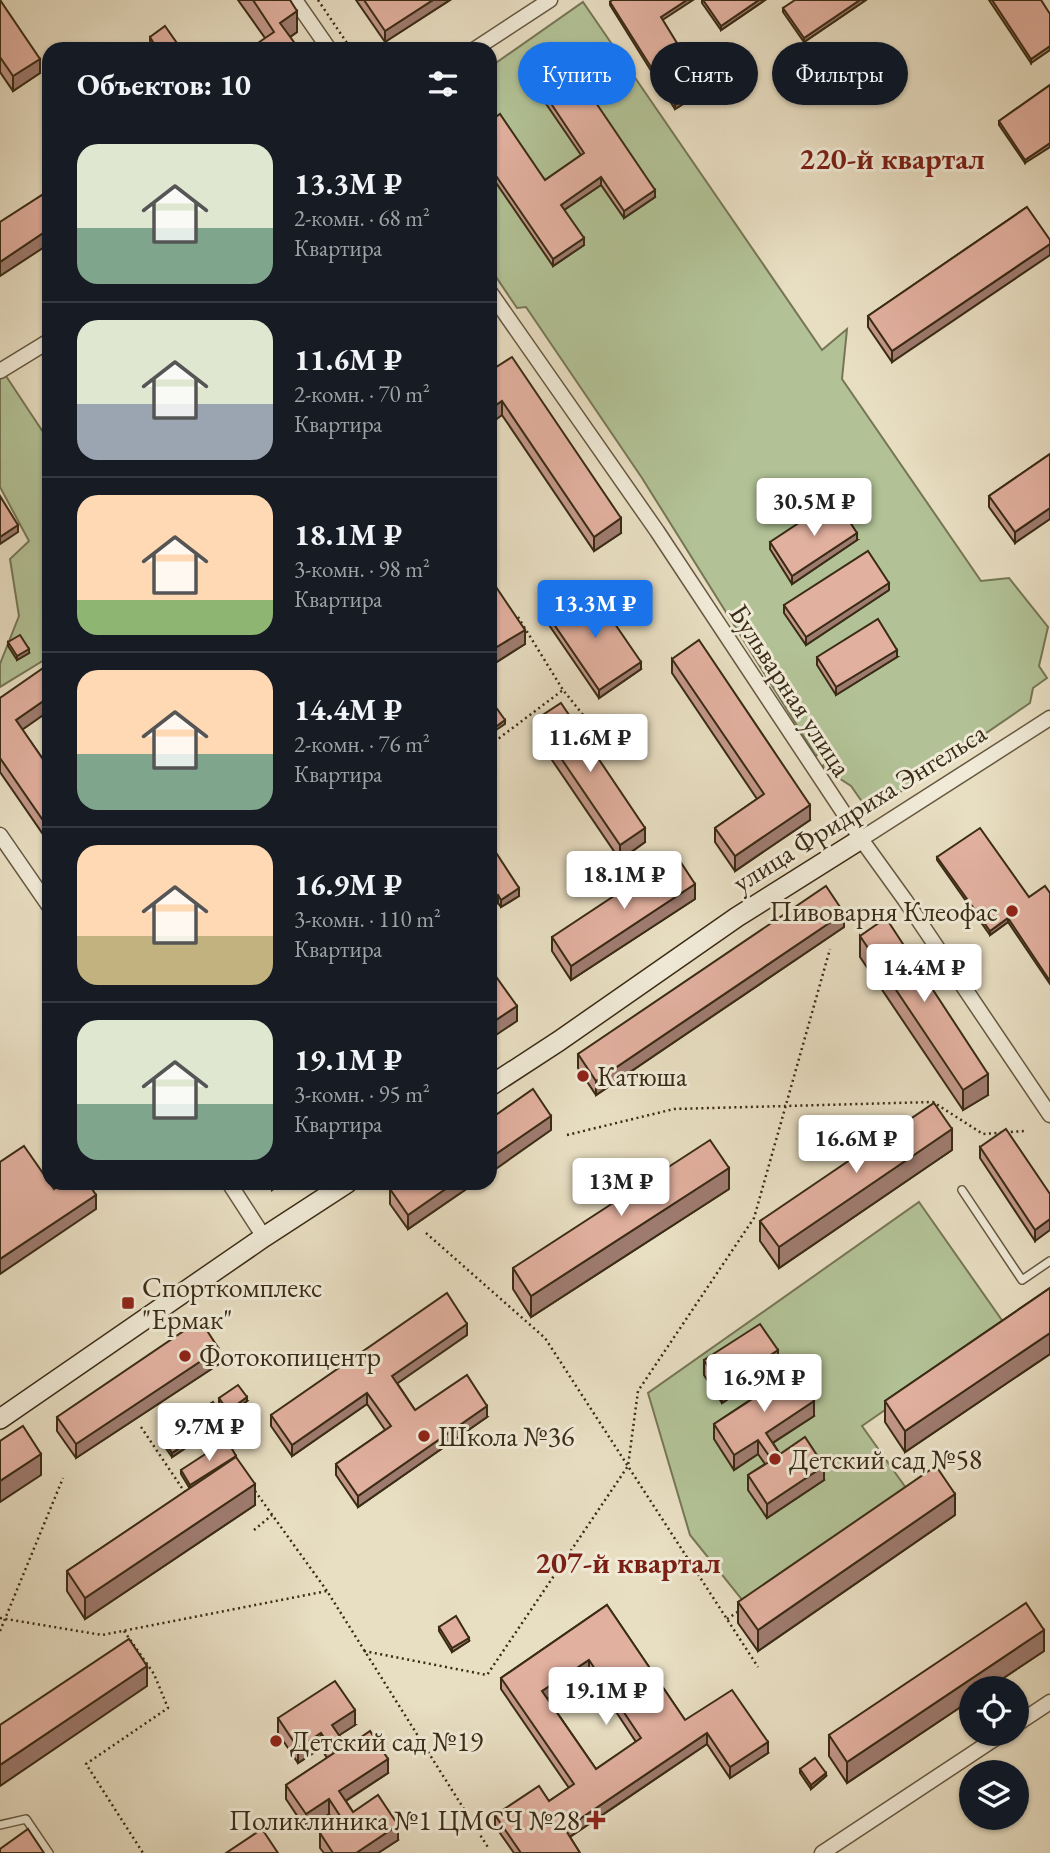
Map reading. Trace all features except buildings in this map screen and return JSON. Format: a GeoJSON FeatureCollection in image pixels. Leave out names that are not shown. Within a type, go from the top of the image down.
{"type":"FeatureCollection","features":[{"type":"Feature","properties":{"kind":"street"},"geometry":{"type":"LineString","coordinates":[[295,0],[324,42]]}},
{"type":"Feature","properties":{"kind":"street"},"geometry":{"type":"LineString","coordinates":[[486,42],[550,0]]}},
{"type":"Feature","properties":{"kind":"street","name":"Бульварная улица"},"geometry":{"type":"LineString","coordinates":[[497,302],[657,531],[860,839],[905,900],[1050,1115]]}},
{"type":"Feature","properties":{"kind":"street"},"geometry":{"type":"LineString","coordinates":[[0,371],[42,345]]}},
{"type":"Feature","properties":{"kind":"street","name":"улица Фридриха Энгельса"},"geometry":{"type":"LineString","coordinates":[[497,1081],[737,917],[1050,718]]}},
{"type":"Feature","properties":{"kind":"street"},"geometry":{"type":"LineString","coordinates":[[0,835],[42,896]]}},
{"type":"Feature","properties":{"kind":"street"},"geometry":{"type":"LineString","coordinates":[[234,1190],[264,1237]]}},
{"type":"Feature","properties":{"kind":"street"},"geometry":{"type":"LineString","coordinates":[[0,1419],[336,1190]]}},
{"type":"Feature","properties":{"kind":"street"},"geometry":{"type":"LineString","coordinates":[[1029,1716],[1050,1702]]}},
{"type":"Feature","properties":{"kind":"street"},"geometry":{"type":"LineString","coordinates":[[822,1853],[984,1746]]}},
{"type":"Feature","properties":{"kind":"lane"},"geometry":{"type":"LineString","coordinates":[[962,1190],[1022,1280],[1050,1261]]}},
{"type":"Feature","properties":{"kind":"lane"},"geometry":{"type":"LineString","coordinates":[[0,1825],[26,1819],[49,1853]]}},
{"type":"Feature","properties":{"kind":"path"},"geometry":{"type":"LineString","coordinates":[[318,0],[346,42]]}},
{"type":"Feature","properties":{"kind":"path"},"geometry":{"type":"LineString","coordinates":[[518,617],[563,691],[596,731]]}},
{"type":"Feature","properties":{"kind":"path"},"geometry":{"type":"LineString","coordinates":[[497,740],[563,691]]}},
{"type":"Feature","properties":{"kind":"path"},"geometry":{"type":"LineString","coordinates":[[364,1651],[487,1675],[628,1466],[638,1391],[754,1218],[830,949]]}},
{"type":"Feature","properties":{"kind":"path"},"geometry":{"type":"LineString","coordinates":[[567,1135],[674,1110],[933,1102],[983,1134],[1025,1131]]}},
{"type":"Feature","properties":{"kind":"path"},"geometry":{"type":"LineString","coordinates":[[426,1233],[545,1338],[758,1667]]}},
{"type":"Feature","properties":{"kind":"path"},"geometry":{"type":"LineString","coordinates":[[141,1427],[190,1499]]}},
{"type":"Feature","properties":{"kind":"path"},"geometry":{"type":"LineString","coordinates":[[0,1631],[2,1618],[64,1478]]}},
{"type":"Feature","properties":{"kind":"path"},"geometry":{"type":"LineString","coordinates":[[251,1486],[327,1591],[489,1849]]}},
{"type":"Feature","properties":{"kind":"path"},"geometry":{"type":"LineString","coordinates":[[254,1530],[272,1515]]}},
{"type":"Feature","properties":{"kind":"path"},"geometry":{"type":"LineString","coordinates":[[2,1618],[102,1635],[327,1591]]}},
{"type":"Feature","properties":{"kind":"path"},"geometry":{"type":"LineString","coordinates":[[727,1619],[738,1612]]}},
{"type":"Feature","properties":{"kind":"path"},"geometry":{"type":"LineString","coordinates":[[123,1630],[154,1674],[168,1708],[86,1764],[143,1853]]}},
{"type":"Feature","properties":{"kind":"green space"},"geometry":{"type":"Polygon","coordinates":[[[583,2],[610,42],[526,42],[583,2]]]}},
{"type":"Feature","properties":{"kind":"green space"},"geometry":{"type":"Polygon","coordinates":[[[518,47],[518,105],[636,105],[636,79],[650,100],[650,105],[654,105],[822,350],[847,329],[842,379],[981,581],[1009,578],[1048,627],[1039,666],[1047,678],[1033,688],[1030,703],[881,805],[873,801],[865,806],[851,786],[822,767],[831,756],[824,747],[816,756],[642,478],[526,307],[517,308],[497,278],[497,62],[518,47]]]}},
{"type":"Feature","properties":{"kind":"green space"},"geometry":{"type":"Polygon","coordinates":[[[2,370],[42,430],[42,661],[0,687],[0,664],[19,616],[10,559],[29,541],[0,487],[2,370]]]}},
{"type":"Feature","properties":{"kind":"green space"},"geometry":{"type":"Polygon","coordinates":[[[919,1202],[1006,1326],[862,1426],[906,1488],[743,1601],[690,1535],[648,1393],[919,1202]]]}},
{"type":"Feature","properties":{"kind":"place","name":"Пивоварня Клеофас"},"geometry":{"type":"Point","coordinates":[1012,911]}},
{"type":"Feature","properties":{"kind":"place","name":"Катюша"},"geometry":{"type":"Point","coordinates":[583,1076]}},
{"type":"Feature","properties":{"kind":"place","name":"Спорткомплекс \"Ермак\""},"geometry":{"type":"Point","coordinates":[128,1303]}},
{"type":"Feature","properties":{"kind":"place","name":"Фотокопицентр"},"geometry":{"type":"Point","coordinates":[185,1356]}},
{"type":"Feature","properties":{"kind":"place","name":"Школа №36"},"geometry":{"type":"Point","coordinates":[424,1436]}},
{"type":"Feature","properties":{"kind":"place","name":"Детский сад №58"},"geometry":{"type":"Point","coordinates":[775,1459]}},
{"type":"Feature","properties":{"kind":"place","name":"Детский сад №19"},"geometry":{"type":"Point","coordinates":[276,1741]}},
{"type":"Feature","properties":{"kind":"place","name":"Поликлиника №1 ЦМСЧ №28"},"geometry":{"type":"Point","coordinates":[596,1820]}},
{"type":"Feature","properties":{"kind":"district","name":"220-й квартал"},"geometry":{"type":"Point","coordinates":[892,159]}},
{"type":"Feature","properties":{"kind":"district","name":"207-й квартал"},"geometry":{"type":"Point","coordinates":[628,1563]}}]}
